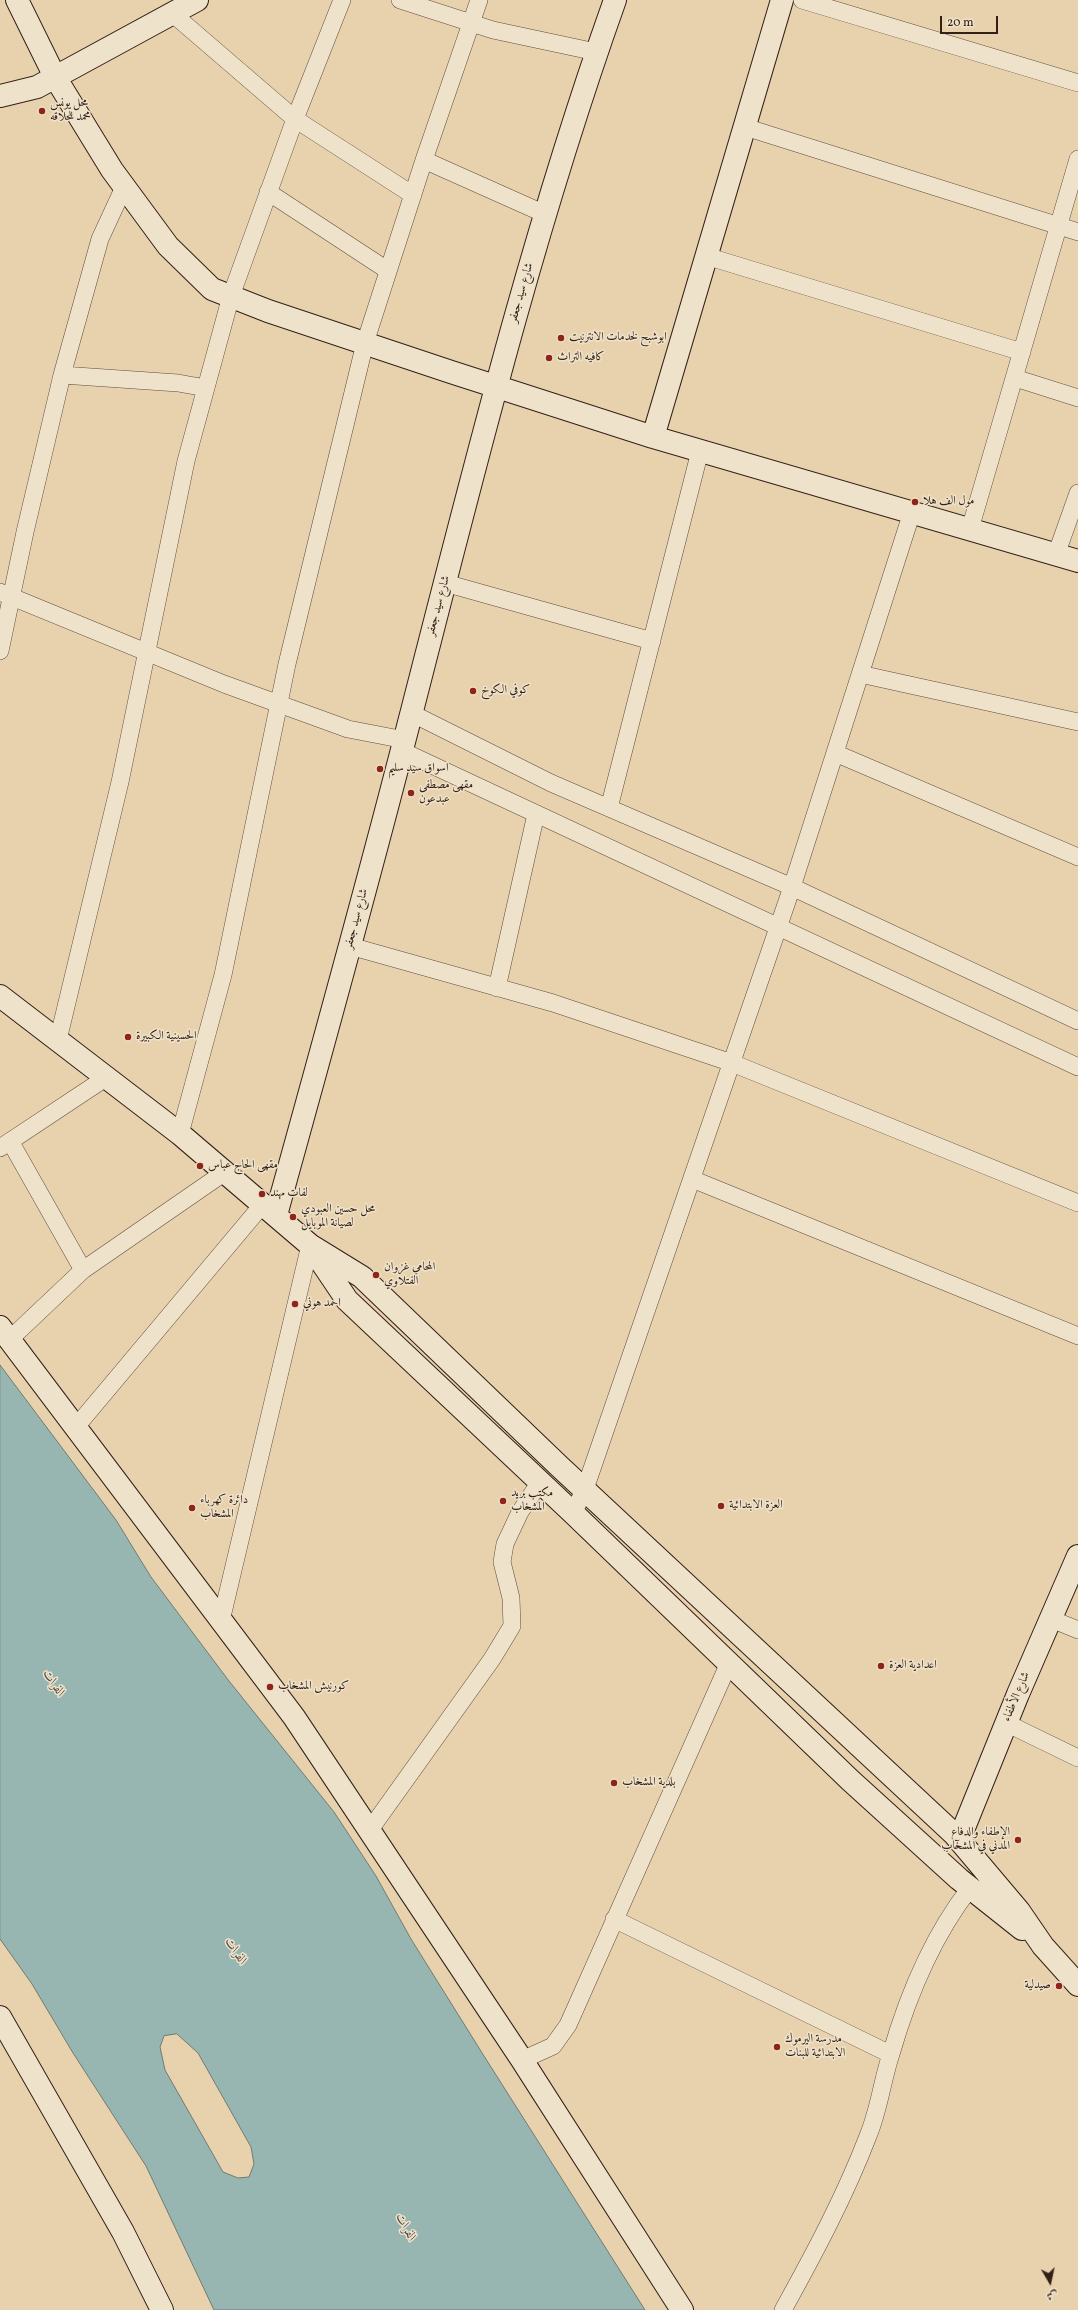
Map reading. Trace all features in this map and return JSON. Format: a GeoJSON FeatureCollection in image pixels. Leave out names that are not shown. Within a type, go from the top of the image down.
{"type":"FeatureCollection","features":[{"type":"Feature","properties":{"kind":"street"},"geometry":{"type":"LineString","coordinates":[[17,0],[55,78],[112,170],[168,246],[212,289],[365,343],[654,437],[1078,561]]}},
{"type":"Feature","properties":{"kind":"street"},"geometry":{"type":"LineString","coordinates":[[0,96],[37,87],[197,0]]}},
{"type":"Feature","properties":{"kind":"street"},"geometry":{"type":"LineString","coordinates":[[58,1040],[120,782],[186,461],[231,296],[294,119],[342,0]]}},
{"type":"Feature","properties":{"kind":"street"},"geometry":{"type":"LineString","coordinates":[[400,0],[470,24],[565,47],[596,52]]}},
{"type":"Feature","properties":{"kind":"street"},"geometry":{"type":"LineString","coordinates":[[180,1134],[223,975],[279,704],[365,343],[387,270],[479,0]]}},
{"type":"Feature","properties":{"kind":"street","name":"شارع سيد جعفر"},"geometry":{"type":"LineString","coordinates":[[269,1210],[350,946],[496,386],[544,214],[596,52],[615,0]]}},
{"type":"Feature","properties":{"kind":"street"},"geometry":{"type":"LineString","coordinates":[[654,437],[782,0]]}},
{"type":"Feature","properties":{"kind":"street"},"geometry":{"type":"LineString","coordinates":[[802,0],[1078,83]]}},
{"type":"Feature","properties":{"kind":"street"},"geometry":{"type":"LineString","coordinates":[[173,14],[294,119],[412,195]]}},
{"type":"Feature","properties":{"kind":"street"},"geometry":{"type":"LineString","coordinates":[[745,127],[1078,232]]}},
{"type":"Feature","properties":{"kind":"street"},"geometry":{"type":"LineString","coordinates":[[970,529],[1078,159]]}},
{"type":"Feature","properties":{"kind":"street"},"geometry":{"type":"LineString","coordinates":[[424,160],[544,214]]}},
{"type":"Feature","properties":{"kind":"street"},"geometry":{"type":"LineString","coordinates":[[0,651],[6,594],[62,375],[100,239],[124,187]]}},
{"type":"Feature","properties":{"kind":"street"},"geometry":{"type":"LineString","coordinates":[[268,192],[387,270]]}},
{"type":"Feature","properties":{"kind":"street"},"geometry":{"type":"LineString","coordinates":[[706,256],[1022,352]]}},
{"type":"Feature","properties":{"kind":"street"},"geometry":{"type":"LineString","coordinates":[[62,375],[178,383],[206,388]]}},
{"type":"Feature","properties":{"kind":"street"},"geometry":{"type":"LineString","coordinates":[[1015,378],[1078,398]]}},
{"type":"Feature","properties":{"kind":"street"},"geometry":{"type":"LineString","coordinates":[[609,808],[700,451]]}},
{"type":"Feature","properties":{"kind":"street"},"geometry":{"type":"LineString","coordinates":[[1056,555],[1078,493]]}},
{"type":"Feature","properties":{"kind":"street"},"geometry":{"type":"LineString","coordinates":[[574,1514],[585,1489],[792,888],[912,512]]}},
{"type":"Feature","properties":{"kind":"street"},"geometry":{"type":"LineString","coordinates":[[445,583],[652,641]]}},
{"type":"Feature","properties":{"kind":"street"},"geometry":{"type":"LineString","coordinates":[[6,594],[224,684],[348,729],[403,746],[536,814],[779,926],[1078,1067]]}},
{"type":"Feature","properties":{"kind":"street"},"geometry":{"type":"LineString","coordinates":[[860,674],[1078,722]]}},
{"type":"Feature","properties":{"kind":"street"},"geometry":{"type":"LineString","coordinates":[[411,713],[551,783],[792,888],[1078,1021]]}},
{"type":"Feature","properties":{"kind":"street"},"geometry":{"type":"LineString","coordinates":[[835,753],[1078,857]]}},
{"type":"Feature","properties":{"kind":"street"},"geometry":{"type":"LineString","coordinates":[[497,988],[536,814]]}},
{"type":"Feature","properties":{"kind":"street"},"geometry":{"type":"LineString","coordinates":[[350,946],[553,1003],[732,1063],[1078,1202]]}},
{"type":"Feature","properties":{"kind":"street"},"geometry":{"type":"LineString","coordinates":[[0,996],[180,1134],[310,1245],[362,1277],[585,1489],[959,1840],[1019,1911],[1043,1946],[1078,1985]]}},
{"type":"Feature","properties":{"kind":"street"},"geometry":{"type":"LineString","coordinates":[[83,1270],[5,1145],[107,1077]]}},
{"type":"Feature","properties":{"kind":"street"},"geometry":{"type":"LineString","coordinates":[[225,1172],[83,1270],[4,1334],[294,1717],[368,1831],[522,2060],[682,2310]]}},
{"type":"Feature","properties":{"kind":"street"},"geometry":{"type":"LineString","coordinates":[[692,1179],[1078,1336]]}},
{"type":"Feature","properties":{"kind":"street"},"geometry":{"type":"LineString","coordinates":[[75,1428],[269,1210]]}},
{"type":"Feature","properties":{"kind":"street"},"geometry":{"type":"LineString","coordinates":[[310,1245],[347,1300],[574,1514],[850,1780],[970,1888],[1043,1946]]}},
{"type":"Feature","properties":{"kind":"street"},"geometry":{"type":"LineString","coordinates":[[221,1621],[310,1245]]}},
{"type":"Feature","properties":{"kind":"street"},"geometry":{"type":"LineString","coordinates":[[368,1831],[492,1659],[512,1626],[511,1598],[502,1562],[506,1544],[520,1512],[540,1482]]}},
{"type":"Feature","properties":{"kind":"street","name":"شارع الأطفاء"},"geometry":{"type":"LineString","coordinates":[[959,1840],[1006,1723],[1078,1556]]}},
{"type":"Feature","properties":{"kind":"street"},"geometry":{"type":"LineString","coordinates":[[1051,1619],[1078,1630]]}},
{"type":"Feature","properties":{"kind":"street"},"geometry":{"type":"LineString","coordinates":[[522,2060],[553,2046],[562,2036],[729,1663]]}},
{"type":"Feature","properties":{"kind":"street"},"geometry":{"type":"LineString","coordinates":[[1006,1723],[1078,1758]]}},
{"type":"Feature","properties":{"kind":"street"},"geometry":{"type":"LineString","coordinates":[[783,2310],[819,2245],[869,2134],[890,2054],[912,1990],[953,1911],[970,1888]]}},
{"type":"Feature","properties":{"kind":"street"},"geometry":{"type":"LineString","coordinates":[[614,1919],[890,2054]]}},
{"type":"Feature","properties":{"kind":"street"},"geometry":{"type":"LineString","coordinates":[[0,2017],[123,2232],[162,2310]]}},
{"type":"Feature","properties":{"kind":"water","name":"الفرات"},"geometry":{"type":"Polygon","coordinates":[[[0,1365],[116,1520],[151,1577],[229,1681],[334,1812],[376,1876],[411,1939],[484,2056],[645,2310],[214,2310],[146,2166],[73,2053],[32,1984],[0,1939],[0,1365]],[[177,2034],[164,2036],[160,2047],[165,2070],[223,2172],[238,2178],[249,2177],[254,2164],[251,2147],[198,2053],[177,2034]]]}},
{"type":"Feature","properties":{"kind":"place","name":"محل يونس محمد للحلاقه"},"geometry":{"type":"Point","coordinates":[42,111]}},
{"type":"Feature","properties":{"kind":"place","name":"ابوشبح لخدمات الانترنيت"},"geometry":{"type":"Point","coordinates":[561,338]}},
{"type":"Feature","properties":{"kind":"place","name":"كافيه التراث"},"geometry":{"type":"Point","coordinates":[549,358]}},
{"type":"Feature","properties":{"kind":"place","name":"مول الف هلا"},"geometry":{"type":"Point","coordinates":[915,502]}},
{"type":"Feature","properties":{"kind":"place","name":"كوفي الكوخ"},"geometry":{"type":"Point","coordinates":[473,691]}},
{"type":"Feature","properties":{"kind":"place","name":"اسواق سيد سليم"},"geometry":{"type":"Point","coordinates":[380,769]}},
{"type":"Feature","properties":{"kind":"place","name":"مقهى مصطفى عبدعون"},"geometry":{"type":"Point","coordinates":[411,793]}},
{"type":"Feature","properties":{"kind":"place","name":"الحسينية الكبيرة"},"geometry":{"type":"Point","coordinates":[128,1037]}},
{"type":"Feature","properties":{"kind":"place","name":"مقهى الحاج عباس"},"geometry":{"type":"Point","coordinates":[200,1166]}},
{"type":"Feature","properties":{"kind":"place","name":"لفات مهند"},"geometry":{"type":"Point","coordinates":[262,1194]}},
{"type":"Feature","properties":{"kind":"place","name":"محل حسين العبودي لصيانة الموبايل"},"geometry":{"type":"Point","coordinates":[293,1217]}},
{"type":"Feature","properties":{"kind":"place","name":"المحامي غزوان الفتلاوي"},"geometry":{"type":"Point","coordinates":[376,1275]}},
{"type":"Feature","properties":{"kind":"place","name":"احمد هوني"},"geometry":{"type":"Point","coordinates":[295,1304]}},
{"type":"Feature","properties":{"kind":"place","name":"مكتب بريد المشخاب"},"geometry":{"type":"Point","coordinates":[503,1501]}},
{"type":"Feature","properties":{"kind":"place","name":"العزة الابتدائية"},"geometry":{"type":"Point","coordinates":[721,1506]}},
{"type":"Feature","properties":{"kind":"place","name":"دائرة كهرباء المشخاب"},"geometry":{"type":"Point","coordinates":[192,1508]}},
{"type":"Feature","properties":{"kind":"place","name":"اعدادية العزة"},"geometry":{"type":"Point","coordinates":[881,1666]}},
{"type":"Feature","properties":{"kind":"place","name":"كورنيش المشخاب"},"geometry":{"type":"Point","coordinates":[270,1687]}},
{"type":"Feature","properties":{"kind":"place","name":"بلدية المشخاب"},"geometry":{"type":"Point","coordinates":[614,1783]}},
{"type":"Feature","properties":{"kind":"place","name":"الإطفاء والدفاع المدني في المشخاب"},"geometry":{"type":"Point","coordinates":[1018,1840]}},
{"type":"Feature","properties":{"kind":"place","name":"صيدلية"},"geometry":{"type":"Point","coordinates":[1059,1986]}},
{"type":"Feature","properties":{"kind":"place","name":"مدرسة اليرموك الابتدائية للبنات"},"geometry":{"type":"Point","coordinates":[777,2047]}}]}
